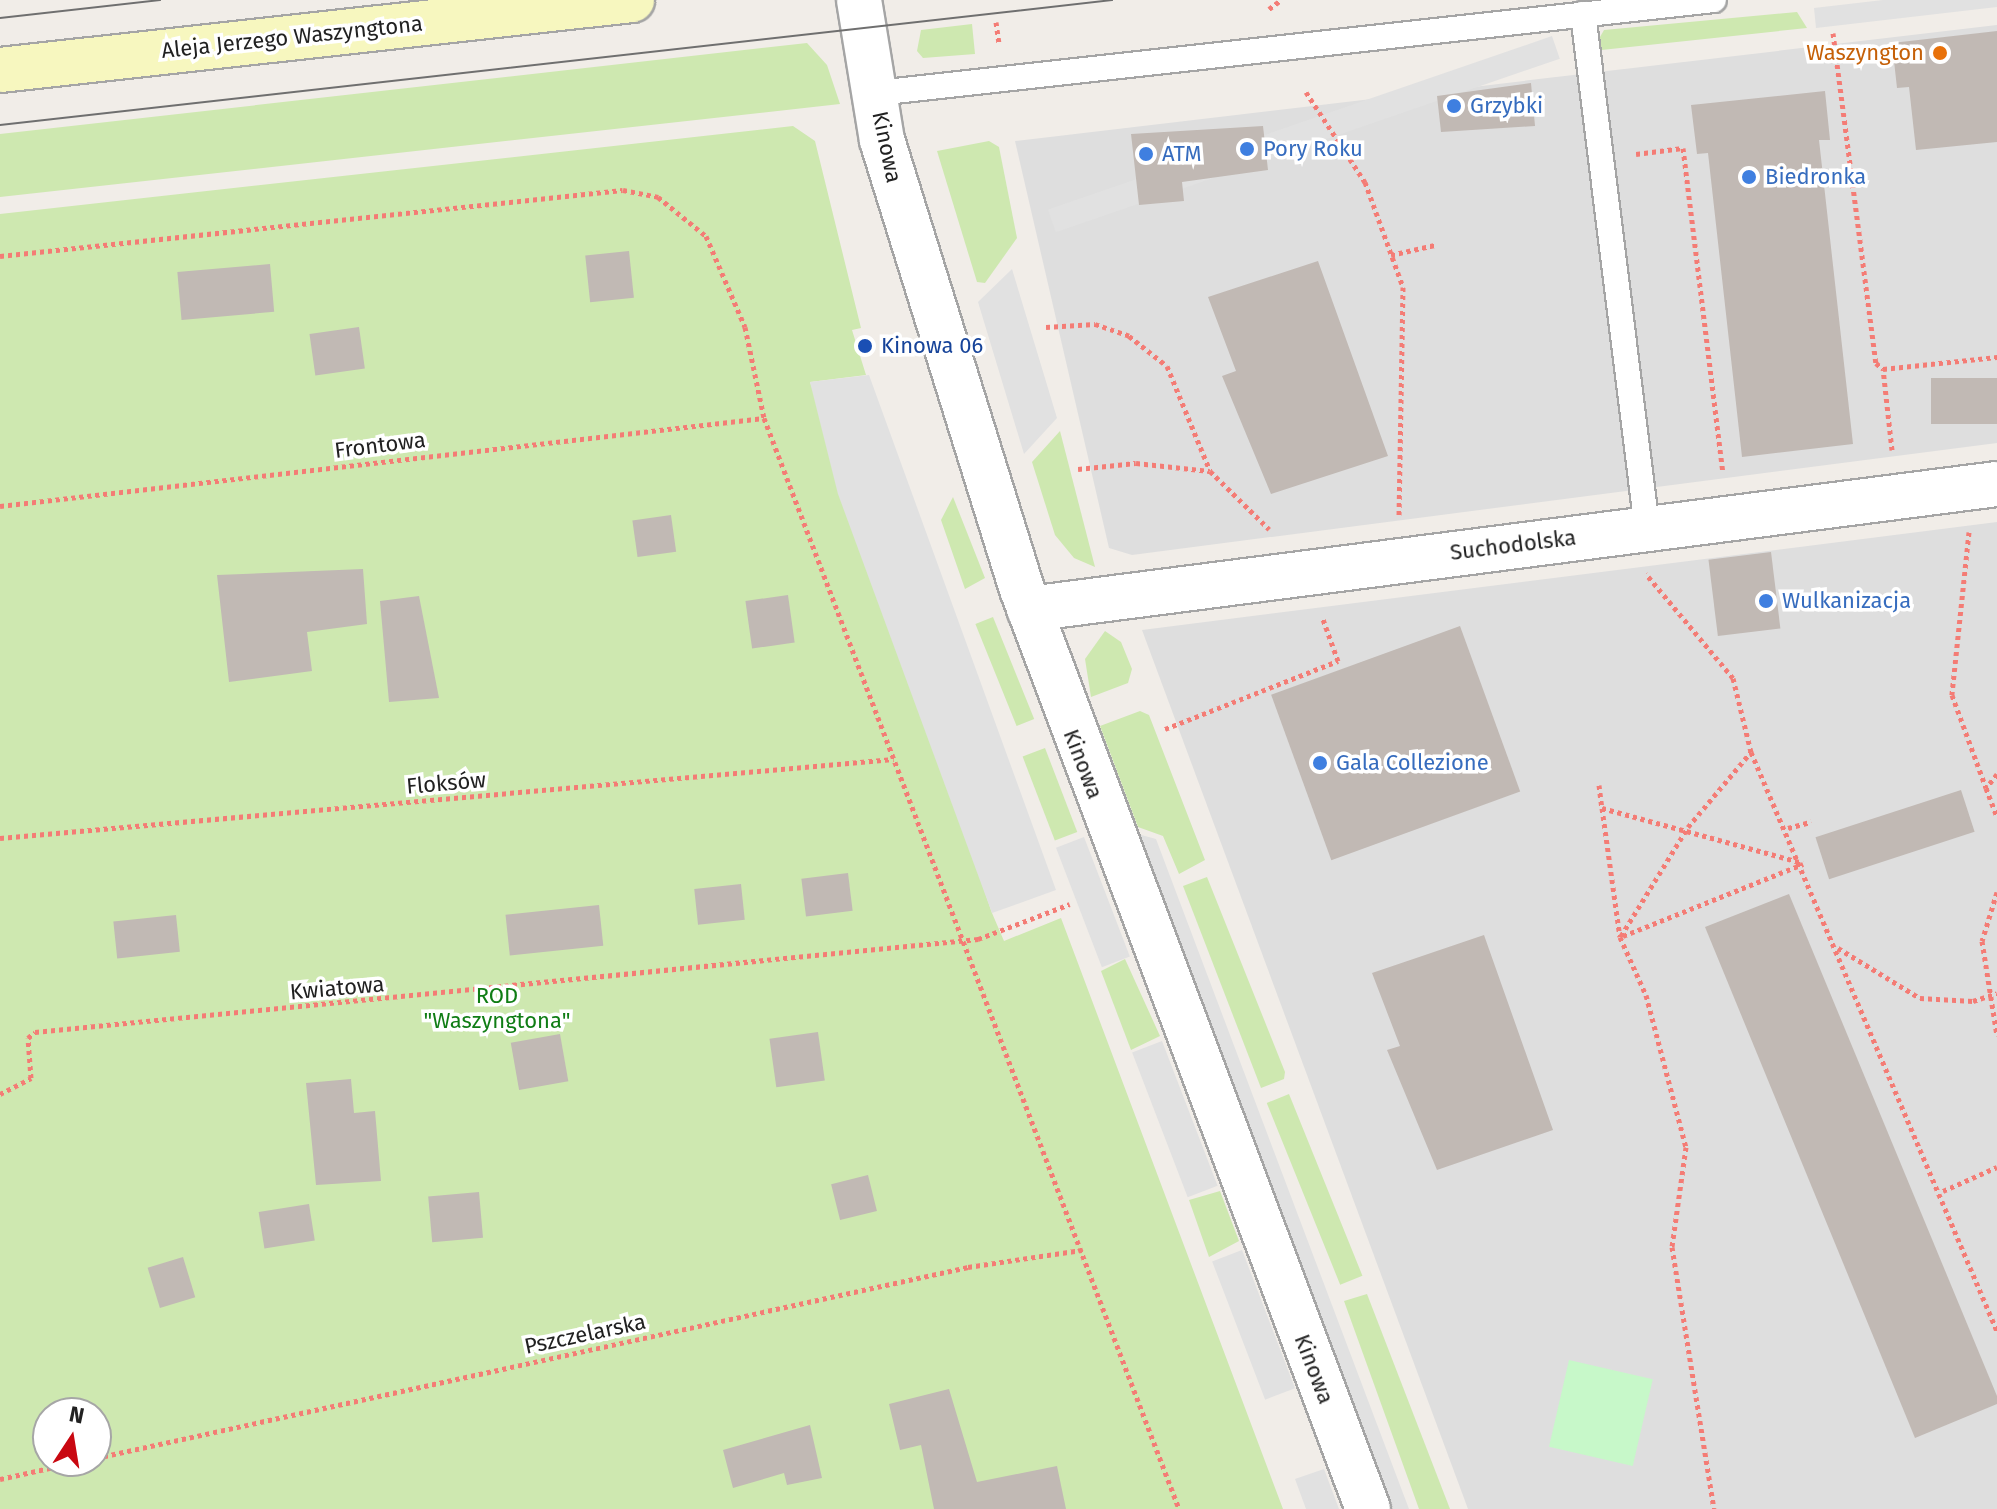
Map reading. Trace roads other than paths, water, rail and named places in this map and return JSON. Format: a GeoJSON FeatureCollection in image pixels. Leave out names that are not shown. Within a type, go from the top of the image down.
{"type":"FeatureCollection","features":[{"type":"Feature","properties":{"kind":"main road","name":"Aleja Jerzego Waszyngtona"},"geometry":{"type":"LineString","coordinates":[[0,70],[632,0]]}},
{"type":"Feature","properties":{"kind":"street","name":"Kinowa"},"geometry":{"type":"LineString","coordinates":[[859,0],[877,93],[882,140],[936,325],[1029,609],[1368,1509]]}},
{"type":"Feature","properties":{"kind":"street","name":"Suchodolska"},"geometry":{"type":"LineString","coordinates":[[1029,609],[1643,544],[1997,484]]}},
{"type":"Feature","properties":{"kind":"lane"},"geometry":{"type":"LineString","coordinates":[[877,93],[1714,0]]}},
{"type":"Feature","properties":{"kind":"lane"},"geometry":{"type":"LineString","coordinates":[[1583,14],[1643,544]]}},
{"type":"Feature","properties":{"kind":"tram line"},"geometry":{"type":"LineString","coordinates":[[0,18],[160,0]]}},
{"type":"Feature","properties":{"kind":"tram line"},"geometry":{"type":"LineString","coordinates":[[0,125],[1112,0]]}},
{"type":"Feature","properties":{"kind":"place","name":"Waszyngton"},"geometry":{"type":"Point","coordinates":[1940,53]}},
{"type":"Feature","properties":{"kind":"place","name":"Grzybki"},"geometry":{"type":"Point","coordinates":[1454,106]}},
{"type":"Feature","properties":{"kind":"place","name":"Pory Roku"},"geometry":{"type":"Point","coordinates":[1247,149]}},
{"type":"Feature","properties":{"kind":"place","name":"ATM"},"geometry":{"type":"Point","coordinates":[1146,154]}},
{"type":"Feature","properties":{"kind":"place","name":"Biedronka"},"geometry":{"type":"Point","coordinates":[1749,177]}},
{"type":"Feature","properties":{"kind":"place","name":"Kinowa 06"},"geometry":{"type":"Point","coordinates":[865,346]}},
{"type":"Feature","properties":{"kind":"place","name":"Wulkanizacja"},"geometry":{"type":"Point","coordinates":[1766,601]}},
{"type":"Feature","properties":{"kind":"place","name":"Gala Collezione"},"geometry":{"type":"Point","coordinates":[1320,763]}},
{"type":"Feature","properties":{"kind":"park label","name":"ROD \"Waszyngtona\""},"geometry":{"type":"Point","coordinates":[497,1008]}}]}
